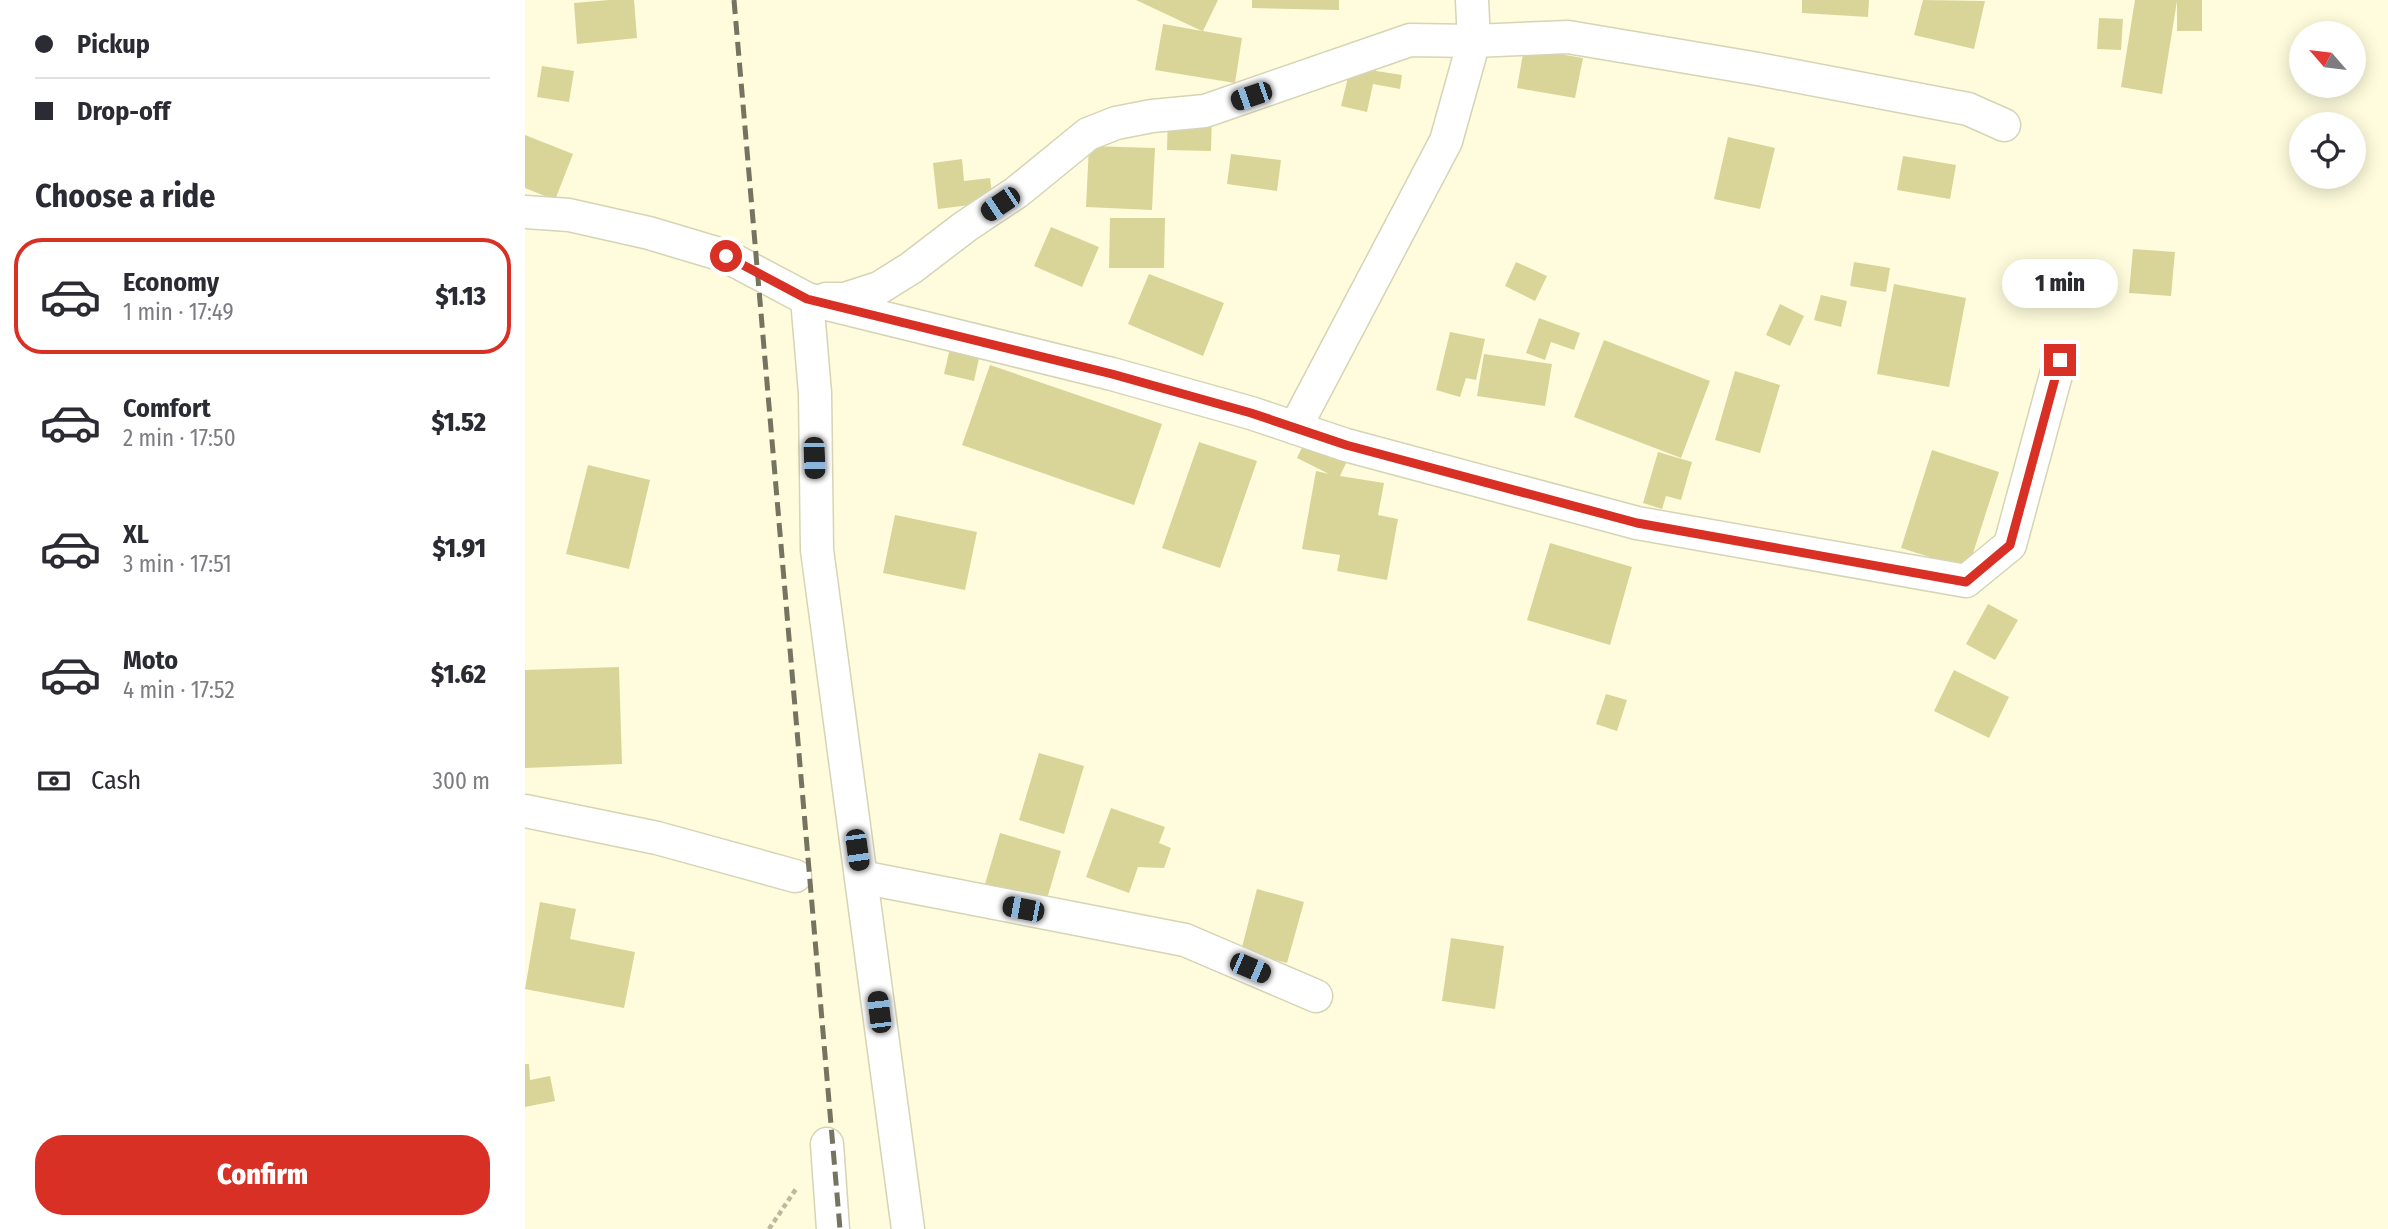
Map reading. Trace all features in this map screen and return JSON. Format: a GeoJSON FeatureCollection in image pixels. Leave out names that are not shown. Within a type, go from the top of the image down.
{"type":"FeatureCollection","features":[{"type":"Feature","properties":{"kind":"street"},"geometry":{"type":"LineString","coordinates":[[1295,428],[1446,141],[1474,41],[1472,0]]}},
{"type":"Feature","properties":{"kind":"street"},"geometry":{"type":"LineString","coordinates":[[807,299],[845,299],[879,288],[1017,192],[1088,134],[1116,123],[1151,116],[1205,111],[1410,40],[1474,41],[1568,37],[1968,108],[2004,125]]}},
{"type":"Feature","properties":{"kind":"street"},"geometry":{"type":"LineString","coordinates":[[525,212],[569,215],[649,233],[726,256],[807,299],[1112,374],[1251,413],[1346,445],[1637,523],[1966,582],[2010,545],[2060,360]]}},
{"type":"Feature","properties":{"kind":"street"},"geometry":{"type":"LineString","coordinates":[[807,299],[814,393],[817,550],[908,1229]]}},
{"type":"Feature","properties":{"kind":"street"},"geometry":{"type":"LineString","coordinates":[[525,811],[657,838],[795,876]]}},
{"type":"Feature","properties":{"kind":"street"},"geometry":{"type":"LineString","coordinates":[[861,877],[1185,940],[1316,996]]}},
{"type":"Feature","properties":{"kind":"street"},"geometry":{"type":"LineString","coordinates":[[827,1144],[833,1229]]}},
{"type":"Feature","properties":{"kind":"path"},"geometry":{"type":"LineString","coordinates":[[769,1229],[802,1180]]}},
{"type":"Feature","properties":{"kind":"building"},"geometry":{"type":"Polygon","coordinates":[[[634,0],[637,38],[577,44],[574,3],[634,0]]]}},
{"type":"Feature","properties":{"kind":"building"},"geometry":{"type":"Polygon","coordinates":[[[1136,0],[1218,0],[1203,31],[1242,38],[1235,83],[1155,70],[1163,24],[1202,31],[1136,0]]]}},
{"type":"Feature","properties":{"kind":"building"},"geometry":{"type":"Polygon","coordinates":[[[1252,0],[1339,0],[1339,10],[1252,8],[1252,0]]]}},
{"type":"Feature","properties":{"kind":"building"},"geometry":{"type":"Polygon","coordinates":[[[1802,0],[1869,0],[1868,17],[1802,13],[1802,0]]]}},
{"type":"Feature","properties":{"kind":"building"},"geometry":{"type":"Polygon","coordinates":[[[1923,0],[1985,1],[1974,49],[1914,35],[1923,0]]]}},
{"type":"Feature","properties":{"kind":"building"},"geometry":{"type":"Polygon","coordinates":[[[2135,0],[2202,0],[2202,31],[2177,31],[2177,1],[2162,94],[2121,87],[2135,0]]]}},
{"type":"Feature","properties":{"kind":"building"},"geometry":{"type":"Polygon","coordinates":[[[2099,18],[2123,19],[2121,50],[2097,49],[2099,18]]]}},
{"type":"Feature","properties":{"kind":"building"},"geometry":{"type":"Polygon","coordinates":[[[1524,48],[1583,58],[1575,98],[1517,88],[1524,48]]]}},
{"type":"Feature","properties":{"kind":"building"},"geometry":{"type":"Polygon","coordinates":[[[1353,57],[1378,62],[1376,71],[1402,75],[1400,89],[1373,84],[1367,112],[1341,106],[1353,57]]]}},
{"type":"Feature","properties":{"kind":"building"},"geometry":{"type":"Polygon","coordinates":[[[542,66],[574,71],[569,102],[537,97],[542,66]]]}},
{"type":"Feature","properties":{"kind":"building"},"geometry":{"type":"Polygon","coordinates":[[[1168,109],[1212,110],[1211,151],[1167,150],[1168,109]]]}},
{"type":"Feature","properties":{"kind":"building"},"geometry":{"type":"Polygon","coordinates":[[[525,135],[573,154],[555,200],[525,188],[525,135]]]}},
{"type":"Feature","properties":{"kind":"building"},"geometry":{"type":"Polygon","coordinates":[[[1728,137],[1775,148],[1760,209],[1714,199],[1728,137]]]}},
{"type":"Feature","properties":{"kind":"building"},"geometry":{"type":"Polygon","coordinates":[[[1089,146],[1155,148],[1152,210],[1086,207],[1089,146]]]}},
{"type":"Feature","properties":{"kind":"building"},"geometry":{"type":"Polygon","coordinates":[[[1231,154],[1281,160],[1277,191],[1227,184],[1231,154]]]}},
{"type":"Feature","properties":{"kind":"building"},"geometry":{"type":"Polygon","coordinates":[[[1903,156],[1956,165],[1950,199],[1897,190],[1903,156]]]}},
{"type":"Feature","properties":{"kind":"building"},"geometry":{"type":"Polygon","coordinates":[[[962,159],[964,181],[990,178],[993,202],[938,209],[933,163],[962,159]]]}},
{"type":"Feature","properties":{"kind":"building"},"geometry":{"type":"Polygon","coordinates":[[[1110,218],[1165,218],[1164,268],[1109,268],[1110,218]]]}},
{"type":"Feature","properties":{"kind":"building"},"geometry":{"type":"Polygon","coordinates":[[[1051,227],[1099,247],[1082,287],[1034,266],[1051,227]]]}},
{"type":"Feature","properties":{"kind":"building"},"geometry":{"type":"Polygon","coordinates":[[[2133,249],[2175,252],[2171,296],[2129,293],[2133,249]]]}},
{"type":"Feature","properties":{"kind":"building"},"geometry":{"type":"Polygon","coordinates":[[[1516,262],[1547,276],[1535,301],[1505,286],[1516,262]]]}},
{"type":"Feature","properties":{"kind":"building"},"geometry":{"type":"Polygon","coordinates":[[[1854,262],[1890,268],[1886,292],[1850,286],[1854,262]]]}},
{"type":"Feature","properties":{"kind":"building"},"geometry":{"type":"Polygon","coordinates":[[[1149,274],[1224,303],[1203,356],[1128,324],[1149,274]]]}},
{"type":"Feature","properties":{"kind":"building"},"geometry":{"type":"Polygon","coordinates":[[[1894,284],[1966,298],[1949,387],[1877,374],[1894,284]]]}},
{"type":"Feature","properties":{"kind":"building"},"geometry":{"type":"Polygon","coordinates":[[[1821,295],[1847,301],[1841,327],[1814,320],[1821,295]]]}},
{"type":"Feature","properties":{"kind":"building"},"geometry":{"type":"Polygon","coordinates":[[[1780,304],[1804,316],[1790,346],[1766,335],[1780,304]]]}},
{"type":"Feature","properties":{"kind":"building"},"geometry":{"type":"Polygon","coordinates":[[[1539,318],[1580,333],[1574,350],[1551,342],[1545,360],[1526,353],[1539,318]]]}},
{"type":"Feature","properties":{"kind":"building"},"geometry":{"type":"Polygon","coordinates":[[[1450,332],[1485,339],[1476,380],[1466,378],[1460,397],[1436,390],[1450,332]]]}},
{"type":"Feature","properties":{"kind":"building"},"geometry":{"type":"Polygon","coordinates":[[[1604,340],[1710,381],[1681,458],[1574,417],[1604,340]]]}},
{"type":"Feature","properties":{"kind":"building"},"geometry":{"type":"Polygon","coordinates":[[[950,348],[980,354],[974,381],[944,374],[950,348]]]}},
{"type":"Feature","properties":{"kind":"building"},"geometry":{"type":"Polygon","coordinates":[[[1484,354],[1552,364],[1545,406],[1477,396],[1484,354]]]}},
{"type":"Feature","properties":{"kind":"building"},"geometry":{"type":"Polygon","coordinates":[[[990,365],[1162,424],[1134,505],[962,445],[990,365]]]}},
{"type":"Feature","properties":{"kind":"building"},"geometry":{"type":"Polygon","coordinates":[[[1735,371],[1780,385],[1760,453],[1715,440],[1735,371]]]}},
{"type":"Feature","properties":{"kind":"building"},"geometry":{"type":"Polygon","coordinates":[[[1312,426],[1354,446],[1340,476],[1384,483],[1378,515],[1398,519],[1387,580],[1337,571],[1340,555],[1302,549],[1316,471],[1329,474],[1297,458],[1312,426]]]}},
{"type":"Feature","properties":{"kind":"building"},"geometry":{"type":"Polygon","coordinates":[[[1199,442],[1257,461],[1220,568],[1162,548],[1199,442]]]}},
{"type":"Feature","properties":{"kind":"building"},"geometry":{"type":"Polygon","coordinates":[[[1932,450],[1999,472],[1968,569],[1901,548],[1932,450]]]}},
{"type":"Feature","properties":{"kind":"building"},"geometry":{"type":"Polygon","coordinates":[[[1658,452],[1692,462],[1681,500],[1666,496],[1662,509],[1643,503],[1658,452]]]}},
{"type":"Feature","properties":{"kind":"building"},"geometry":{"type":"Polygon","coordinates":[[[588,465],[650,480],[629,569],[566,554],[588,465]]]}},
{"type":"Feature","properties":{"kind":"building"},"geometry":{"type":"Polygon","coordinates":[[[895,515],[977,532],[965,590],[883,573],[895,515]]]}},
{"type":"Feature","properties":{"kind":"building"},"geometry":{"type":"Polygon","coordinates":[[[1550,543],[1632,567],[1610,645],[1527,620],[1550,543]]]}},
{"type":"Feature","properties":{"kind":"building"},"geometry":{"type":"Polygon","coordinates":[[[1988,604],[2018,620],[1995,660],[1966,644],[1988,604]]]}},
{"type":"Feature","properties":{"kind":"building"},"geometry":{"type":"Polygon","coordinates":[[[619,667],[622,764],[525,768],[525,670],[619,667]]]}},
{"type":"Feature","properties":{"kind":"building"},"geometry":{"type":"Polygon","coordinates":[[[1954,670],[2009,697],[1989,738],[1934,711],[1954,670]]]}},
{"type":"Feature","properties":{"kind":"building"},"geometry":{"type":"Polygon","coordinates":[[[1606,694],[1627,700],[1617,731],[1596,724],[1606,694]]]}},
{"type":"Feature","properties":{"kind":"building"},"geometry":{"type":"Polygon","coordinates":[[[1039,753],[1084,766],[1064,834],[1019,820],[1039,753]]]}},
{"type":"Feature","properties":{"kind":"building"},"geometry":{"type":"Polygon","coordinates":[[[1111,808],[1165,827],[1159,843],[1171,848],[1164,868],[1138,867],[1129,893],[1086,877],[1111,808]]]}},
{"type":"Feature","properties":{"kind":"building"},"geometry":{"type":"Polygon","coordinates":[[[1000,833],[1061,851],[1046,902],[985,884],[1000,833]]]}},
{"type":"Feature","properties":{"kind":"building"},"geometry":{"type":"Polygon","coordinates":[[[1257,889],[1304,902],[1287,963],[1241,951],[1257,889]]]}},
{"type":"Feature","properties":{"kind":"building"},"geometry":{"type":"Polygon","coordinates":[[[540,902],[576,909],[570,939],[635,952],[624,1008],[525,989],[540,902]]]}},
{"type":"Feature","properties":{"kind":"building"},"geometry":{"type":"Polygon","coordinates":[[[1451,938],[1504,946],[1495,1009],[1442,1001],[1451,938]]]}},
{"type":"Feature","properties":{"kind":"building"},"geometry":{"type":"Polygon","coordinates":[[[525,1064],[529,1064],[530,1080],[550,1076],[555,1101],[525,1107],[525,1064]]]}},
{"type":"Feature","properties":{"kind":"railway"},"geometry":{"type":"LineString","coordinates":[[734,0],[840,1229]]}},
{"type":"Feature","properties":{"kind":"route"},"geometry":{"type":"LineString","coordinates":[[726,256],[807,299],[1112,374],[1251,413],[1346,445],[1637,523],[1966,582],[2010,545],[2060,360]]}}]}
